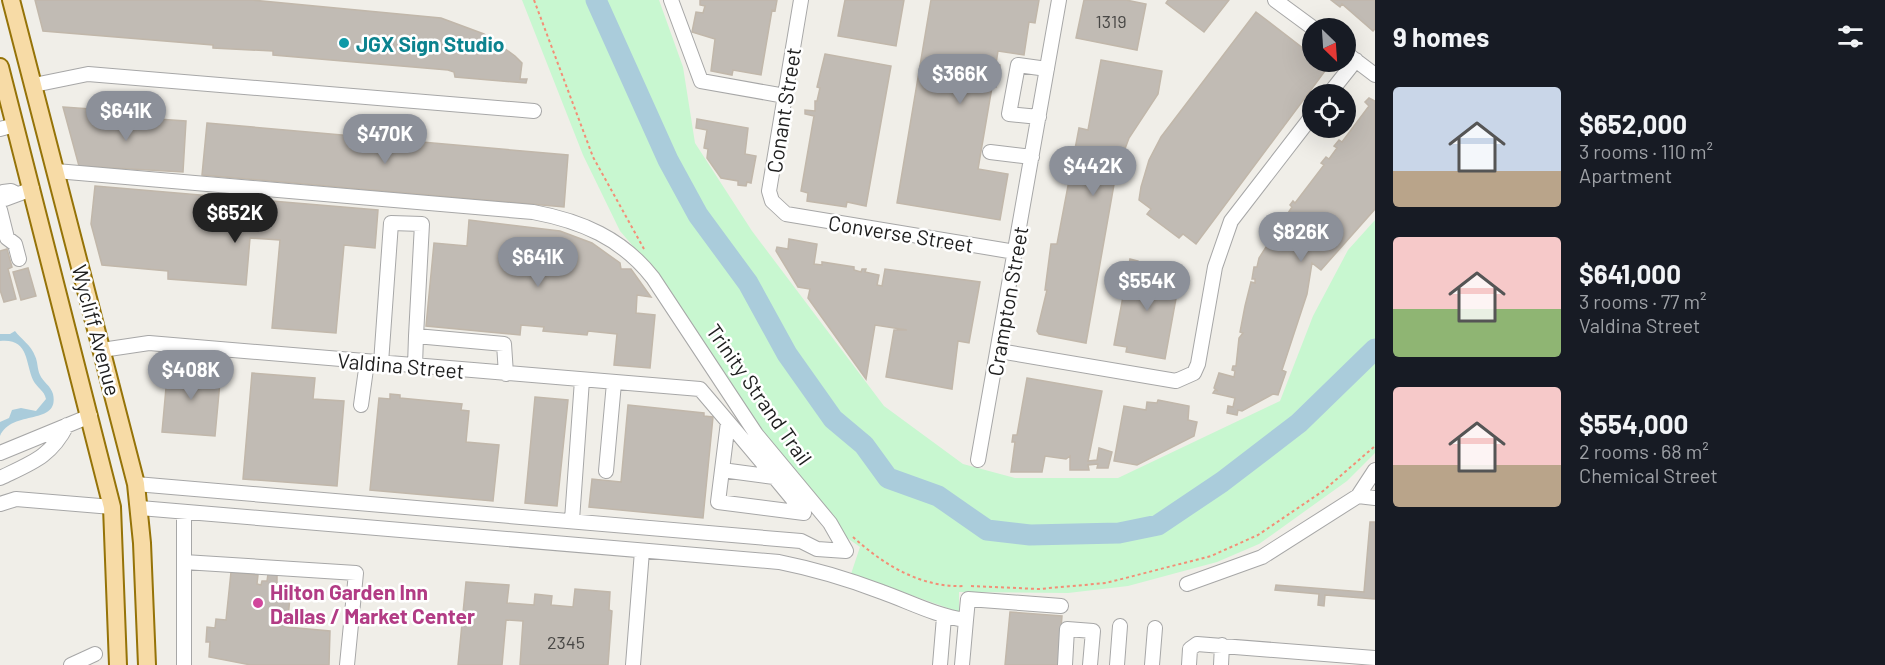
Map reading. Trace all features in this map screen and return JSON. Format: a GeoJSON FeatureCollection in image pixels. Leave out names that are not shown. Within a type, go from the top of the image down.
{"type":"FeatureCollection","features":[{"type":"Feature","properties":{"kind":"main road","name":"Wycliff Avenue"},"geometry":{"type":"LineString","coordinates":[[11,0],[136,484],[140,508],[147,665]]}},
{"type":"Feature","properties":{"kind":"main road","name":"Wycliff Avenue"},"geometry":{"type":"LineString","coordinates":[[0,67],[6,92],[8,127],[32,189],[112,507],[118,665]]}},
{"type":"Feature","properties":{"kind":"main road"},"geometry":{"type":"LineString","coordinates":[[6,92],[34,85]]}},
{"type":"Feature","properties":{"kind":"main road"},"geometry":{"type":"LineString","coordinates":[[74,354],[102,350]]}},
{"type":"Feature","properties":{"kind":"main road"},"geometry":{"type":"LineString","coordinates":[[112,507],[140,508]]}},
{"type":"Feature","properties":{"kind":"street"},"geometry":{"type":"LineString","coordinates":[[671,0],[701,81],[785,96]]}},
{"type":"Feature","properties":{"kind":"street","name":"Conant Street"},"geometry":{"type":"LineString","coordinates":[[786,214],[772,201],[769,191],[801,0]]}},
{"type":"Feature","properties":{"kind":"street","name":"Crampton Street"},"geometry":{"type":"LineString","coordinates":[[978,460],[1059,0]]}},
{"type":"Feature","properties":{"kind":"street"},"geometry":{"type":"LineString","coordinates":[[1275,0],[1302,20]]}},
{"type":"Feature","properties":{"kind":"street"},"geometry":{"type":"LineString","coordinates":[[1356,61],[1375,75]]}},
{"type":"Feature","properties":{"kind":"street"},"geometry":{"type":"LineString","coordinates":[[1039,117],[1010,114],[1016,75],[1018,65],[1047,69]]}},
{"type":"Feature","properties":{"kind":"street"},"geometry":{"type":"LineString","coordinates":[[34,85],[88,74],[534,111]]}},
{"type":"Feature","properties":{"kind":"street"},"geometry":{"type":"LineString","coordinates":[[999,351],[1176,381],[1194,373],[1198,364],[1215,267],[1232,220],[1302,129]]}},
{"type":"Feature","properties":{"kind":"street"},"geometry":{"type":"LineString","coordinates":[[990,152],[1032,157]]}},
{"type":"Feature","properties":{"kind":"street"},"geometry":{"type":"LineString","coordinates":[[56,171],[533,212],[562,217],[595,230],[635,257],[653,278],[756,434],[830,523],[846,551],[817,549],[801,541],[136,484]]}},
{"type":"Feature","properties":{"kind":"street"},"geometry":{"type":"LineString","coordinates":[[5,195],[32,189]]}},
{"type":"Feature","properties":{"kind":"street","name":"Converse Street"},"geometry":{"type":"LineString","coordinates":[[786,214],[1015,252]]}},
{"type":"Feature","properties":{"kind":"street"},"geometry":{"type":"LineString","coordinates":[[1,219],[7,237],[15,244],[19,259]]}},
{"type":"Feature","properties":{"kind":"street"},"geometry":{"type":"LineString","coordinates":[[361,405],[374,362],[391,223],[422,224],[415,366]]}},
{"type":"Feature","properties":{"kind":"street"},"geometry":{"type":"LineString","coordinates":[[416,336],[504,344],[506,374]]}},
{"type":"Feature","properties":{"kind":"street","name":"Valdina Street"},"geometry":{"type":"LineString","coordinates":[[102,350],[149,343],[700,389]]}},
{"type":"Feature","properties":{"kind":"street"},"geometry":{"type":"LineString","coordinates":[[719,377],[700,389],[728,422],[804,513],[718,502],[728,422]]}},
{"type":"Feature","properties":{"kind":"street"},"geometry":{"type":"LineString","coordinates":[[572,520],[582,380]]}},
{"type":"Feature","properties":{"kind":"street"},"geometry":{"type":"LineString","coordinates":[[606,471],[614,383]]}},
{"type":"Feature","properties":{"kind":"street"},"geometry":{"type":"LineString","coordinates":[[0,453],[90,416]]}},
{"type":"Feature","properties":{"kind":"street"},"geometry":{"type":"LineString","coordinates":[[0,478],[39,460],[58,444],[67,425]]}},
{"type":"Feature","properties":{"kind":"street"},"geometry":{"type":"LineString","coordinates":[[722,470],[774,477]]}},
{"type":"Feature","properties":{"kind":"street"},"geometry":{"type":"LineString","coordinates":[[1187,584],[1262,557],[1358,496],[1375,470]]}},
{"type":"Feature","properties":{"kind":"street"},"geometry":{"type":"LineString","coordinates":[[1358,496],[1375,498]]}},
{"type":"Feature","properties":{"kind":"street"},"geometry":{"type":"LineString","coordinates":[[0,504],[16,499],[112,507]]}},
{"type":"Feature","properties":{"kind":"street"},"geometry":{"type":"LineString","coordinates":[[140,508],[800,566],[883,592],[944,617],[966,620]]}},
{"type":"Feature","properties":{"kind":"street"},"geometry":{"type":"LineString","coordinates":[[184,512],[184,665]]}},
{"type":"Feature","properties":{"kind":"street"},"geometry":{"type":"LineString","coordinates":[[633,665],[642,551]]}},
{"type":"Feature","properties":{"kind":"street"},"geometry":{"type":"LineString","coordinates":[[184,562],[356,573],[346,665]]}},
{"type":"Feature","properties":{"kind":"street"},"geometry":{"type":"LineString","coordinates":[[962,665],[968,599],[1061,606]]}},
{"type":"Feature","properties":{"kind":"street"},"geometry":{"type":"LineString","coordinates":[[940,665],[944,617]]}},
{"type":"Feature","properties":{"kind":"street"},"geometry":{"type":"LineString","coordinates":[[1117,665],[1120,626]]}},
{"type":"Feature","properties":{"kind":"street"},"geometry":{"type":"LineString","coordinates":[[1152,665],[1155,628]]}},
{"type":"Feature","properties":{"kind":"street"},"geometry":{"type":"LineString","coordinates":[[1065,665],[1067,629],[1093,631],[1090,665]]}},
{"type":"Feature","properties":{"kind":"street"},"geometry":{"type":"LineString","coordinates":[[1189,665],[1190,649],[1197,644],[1222,645],[1306,658],[1375,658]]}},
{"type":"Feature","properties":{"kind":"street"},"geometry":{"type":"LineString","coordinates":[[1221,665],[1222,645]]}},
{"type":"Feature","properties":{"kind":"street"},"geometry":{"type":"LineString","coordinates":[[71,665],[95,654]]}},
{"type":"Feature","properties":{"kind":"path"},"geometry":{"type":"LineString","coordinates":[[534,0],[593,157],[644,250]]}},
{"type":"Feature","properties":{"kind":"path"},"geometry":{"type":"LineString","coordinates":[[847,530],[865,547],[895,568],[913,578],[942,586],[1039,589],[1106,583],[1238,547],[1323,491],[1375,446]]}},
{"type":"Feature","properties":{"kind":"green space"},"geometry":{"type":"Polygon","coordinates":[[[522,0],[659,0],[683,67],[695,143],[752,231],[884,406],[963,464],[1015,478],[1118,478],[1280,401],[1313,316],[1348,250],[1375,220],[1375,453],[1347,481],[1259,544],[1217,562],[1128,586],[1068,593],[959,592],[959,612],[851,574],[860,547],[822,520],[644,259],[620,231],[583,155],[522,0]]]}},
{"type":"Feature","properties":{"kind":"water"},"geometry":{"type":"Polygon","coordinates":[[[15,331],[33,352],[40,375],[52,391],[53,404],[42,414],[14,423],[0,436],[0,422],[9,418],[12,410],[21,408],[36,411],[46,399],[33,380],[21,347],[9,341],[0,341],[0,334],[10,334],[15,331]]]}},
{"type":"Feature","properties":{"kind":"building","name":"JGX Sign Studio"},"geometry":{"type":"Polygon","coordinates":[[[35,0],[252,0],[441,18],[484,34],[522,63],[520,79],[527,79],[526,83],[455,77],[454,72],[448,70],[273,55],[273,51],[213,48],[213,45],[43,31],[35,0]]]}},
{"type":"Feature","properties":{"kind":"building"},"geometry":{"type":"Polygon","coordinates":[[[700,0],[777,0],[775,11],[772,10],[761,75],[733,70],[732,75],[711,71],[715,39],[692,32],[696,12],[703,13],[705,6],[700,5],[700,0]]]}},
{"type":"Feature","properties":{"kind":"building"},"geometry":{"type":"Polygon","coordinates":[[[845,0],[904,0],[896,46],[838,36],[845,0]]]}},
{"type":"Feature","properties":{"kind":"building"},"geometry":{"type":"Polygon","coordinates":[[[931,0],[1039,0],[1035,23],[1029,22],[1024,55],[998,51],[996,64],[1000,65],[996,87],[992,87],[978,169],[1008,174],[1000,220],[897,203],[931,0]]]}},
{"type":"Feature","properties":{"kind":"building"},"geometry":{"type":"Polygon","coordinates":[[[1084,0],[1126,0],[1146,4],[1137,50],[1076,38],[1084,0]]]}},
{"type":"Feature","properties":{"kind":"building"},"geometry":{"type":"Polygon","coordinates":[[[1168,0],[1229,0],[1204,32],[1166,3],[1168,0]]]}},
{"type":"Feature","properties":{"kind":"building"},"geometry":{"type":"Polygon","coordinates":[[[1331,0],[1375,0],[1375,29],[1373,31],[1342,4],[1340,7],[1331,0]]]}},
{"type":"Feature","properties":{"kind":"building"},"geometry":{"type":"Polygon","coordinates":[[[1256,12],[1302,47],[1302,72],[1324,72],[1315,84],[1302,84],[1302,102],[1196,244],[1183,234],[1179,238],[1147,214],[1151,209],[1139,200],[1149,160],[1161,137],[1256,12]]]}},
{"type":"Feature","properties":{"kind":"building"},"geometry":{"type":"Polygon","coordinates":[[[825,54],[891,66],[866,206],[847,202],[846,207],[807,201],[808,193],[801,191],[814,116],[805,114],[805,110],[815,111],[815,101],[817,101],[820,88],[817,87],[825,54]]]}},
{"type":"Feature","properties":{"kind":"building"},"geometry":{"type":"Polygon","coordinates":[[[1101,60],[1162,71],[1158,94],[1129,138],[1116,173],[1086,343],[1039,334],[1037,331],[1047,290],[1045,290],[1051,244],[1057,244],[1079,128],[1088,130],[1101,60]]]}},
{"type":"Feature","properties":{"kind":"building"},"geometry":{"type":"Polygon","coordinates":[[[1369,98],[1375,101],[1375,209],[1321,270],[1312,263],[1307,294],[1282,370],[1286,372],[1278,395],[1273,394],[1242,411],[1238,410],[1237,415],[1227,413],[1228,406],[1233,407],[1235,398],[1213,393],[1215,390],[1218,391],[1214,388],[1219,373],[1234,377],[1235,371],[1232,370],[1233,366],[1236,366],[1239,338],[1243,333],[1240,332],[1245,306],[1251,282],[1255,283],[1255,279],[1252,279],[1254,267],[1257,267],[1259,258],[1292,207],[1290,205],[1293,201],[1295,203],[1324,165],[1321,163],[1326,157],[1329,159],[1337,148],[1334,146],[1339,140],[1342,142],[1345,138],[1356,138],[1356,123],[1369,106],[1365,102],[1369,98]]]}},
{"type":"Feature","properties":{"kind":"building"},"geometry":{"type":"Polygon","coordinates":[[[63,107],[105,110],[104,120],[142,123],[143,118],[186,121],[183,172],[79,166],[63,107]]]}},
{"type":"Feature","properties":{"kind":"building"},"geometry":{"type":"Polygon","coordinates":[[[697,119],[748,128],[745,154],[756,156],[751,183],[747,182],[746,186],[738,185],[738,181],[721,178],[707,158],[708,149],[704,148],[707,130],[696,128],[697,119]]]}},
{"type":"Feature","properties":{"kind":"building"},"geometry":{"type":"Polygon","coordinates":[[[207,123],[568,155],[564,207],[202,175],[207,123]]]}},
{"type":"Feature","properties":{"kind":"building"},"geometry":{"type":"Polygon","coordinates":[[[95,186],[378,210],[375,248],[344,245],[336,333],[272,328],[280,240],[250,238],[246,285],[168,279],[168,271],[102,265],[91,224],[95,186]]]}},
{"type":"Feature","properties":{"kind":"building"},"geometry":{"type":"Polygon","coordinates":[[[469,220],[560,231],[592,243],[620,263],[621,269],[631,269],[651,297],[637,295],[636,313],[655,315],[650,368],[614,365],[617,334],[588,331],[587,335],[543,331],[544,327],[521,325],[520,335],[426,326],[434,243],[467,246],[469,220]]]}},
{"type":"Feature","properties":{"kind":"building"},"geometry":{"type":"Polygon","coordinates":[[[789,239],[817,244],[814,264],[822,265],[822,262],[854,267],[854,270],[861,272],[862,269],[866,269],[865,272],[879,275],[877,285],[882,286],[885,269],[980,282],[969,343],[958,341],[952,389],[886,377],[894,330],[907,330],[875,325],[866,379],[808,298],[810,289],[798,287],[776,251],[777,247],[788,249],[789,239]]]}},
{"type":"Feature","properties":{"kind":"building"},"geometry":{"type":"Polygon","coordinates":[[[7,249],[12,267],[8,269],[16,299],[4,302],[0,290],[0,251],[7,249]]]}},
{"type":"Feature","properties":{"kind":"building"},"geometry":{"type":"Polygon","coordinates":[[[1130,259],[1138,261],[1137,269],[1176,276],[1175,281],[1179,282],[1165,359],[1126,352],[1127,347],[1114,345],[1130,259]]]}},
{"type":"Feature","properties":{"kind":"building"},"geometry":{"type":"Polygon","coordinates":[[[28,268],[36,296],[21,300],[13,272],[28,268]]]}},
{"type":"Feature","properties":{"kind":"building"},"geometry":{"type":"Polygon","coordinates":[[[168,366],[221,371],[215,436],[162,432],[168,366]]]}},
{"type":"Feature","properties":{"kind":"building"},"geometry":{"type":"Polygon","coordinates":[[[252,373],[315,378],[313,399],[344,401],[337,486],[243,479],[252,373]]]}},
{"type":"Feature","properties":{"kind":"building"},"geometry":{"type":"Polygon","coordinates":[[[1027,378],[1102,391],[1088,461],[1097,460],[1099,448],[1112,452],[1108,468],[1097,468],[1098,464],[1088,465],[1089,470],[1070,470],[1070,456],[1066,459],[1045,456],[1042,472],[1011,472],[1015,442],[1012,442],[1013,435],[1017,435],[1027,378]]]}},
{"type":"Feature","properties":{"kind":"building"},"geometry":{"type":"Polygon","coordinates":[[[390,394],[400,395],[400,398],[462,404],[461,410],[469,411],[466,442],[499,445],[493,501],[370,490],[379,398],[390,399],[390,394]]]}},
{"type":"Feature","properties":{"kind":"building"},"geometry":{"type":"Polygon","coordinates":[[[535,397],[568,400],[557,506],[525,503],[535,397]]]}},
{"type":"Feature","properties":{"kind":"building"},"geometry":{"type":"Polygon","coordinates":[[[1158,400],[1189,406],[1188,420],[1197,422],[1194,436],[1137,465],[1114,461],[1124,406],[1146,410],[1147,402],[1157,403],[1158,400]]]}},
{"type":"Feature","properties":{"kind":"building"},"geometry":{"type":"Polygon","coordinates":[[[628,405],[704,413],[704,416],[713,417],[703,518],[589,507],[592,479],[621,482],[628,405]]]}},
{"type":"Feature","properties":{"kind":"building"},"geometry":{"type":"Polygon","coordinates":[[[1370,522],[1375,522],[1375,599],[1325,595],[1324,606],[1318,605],[1319,594],[1275,590],[1276,585],[1364,592],[1370,522]]]}},
{"type":"Feature","properties":{"kind":"building","name":"Hilton Garden Inn Dallas / Market Center"},"geometry":{"type":"Polygon","coordinates":[[[231,572],[258,575],[257,584],[261,585],[262,581],[267,581],[268,574],[277,575],[277,587],[291,588],[287,627],[330,631],[329,665],[251,665],[209,657],[210,642],[206,642],[207,627],[215,628],[216,619],[226,620],[231,572]]]}},
{"type":"Feature","properties":{"kind":"building"},"geometry":{"type":"Polygon","coordinates":[[[466,582],[509,585],[507,603],[534,605],[535,594],[552,596],[551,605],[573,607],[575,589],[610,592],[609,610],[612,611],[608,665],[520,665],[523,621],[506,620],[502,665],[458,665],[466,582]]]}},
{"type":"Feature","properties":{"kind":"building"},"geometry":{"type":"Polygon","coordinates":[[[1010,612],[1062,616],[1058,665],[1005,665],[1010,612]]]}},
{"type":"Feature","properties":{"kind":"waterway"},"geometry":{"type":"LineString","coordinates":[[596,0],[668,160],[698,215],[748,283],[787,354],[833,419],[864,445],[888,478],[938,496],[987,530],[1030,535],[1119,533],[1158,525],[1222,482],[1299,423],[1375,349]]}},
{"type":"Feature","properties":{"kind":"place","name":"JGX Sign Studio"},"geometry":{"type":"Point","coordinates":[344,43]}},
{"type":"Feature","properties":{"kind":"place","name":"Hilton Garden Inn Dallas / Market Center"},"geometry":{"type":"Point","coordinates":[258,603]}}]}
